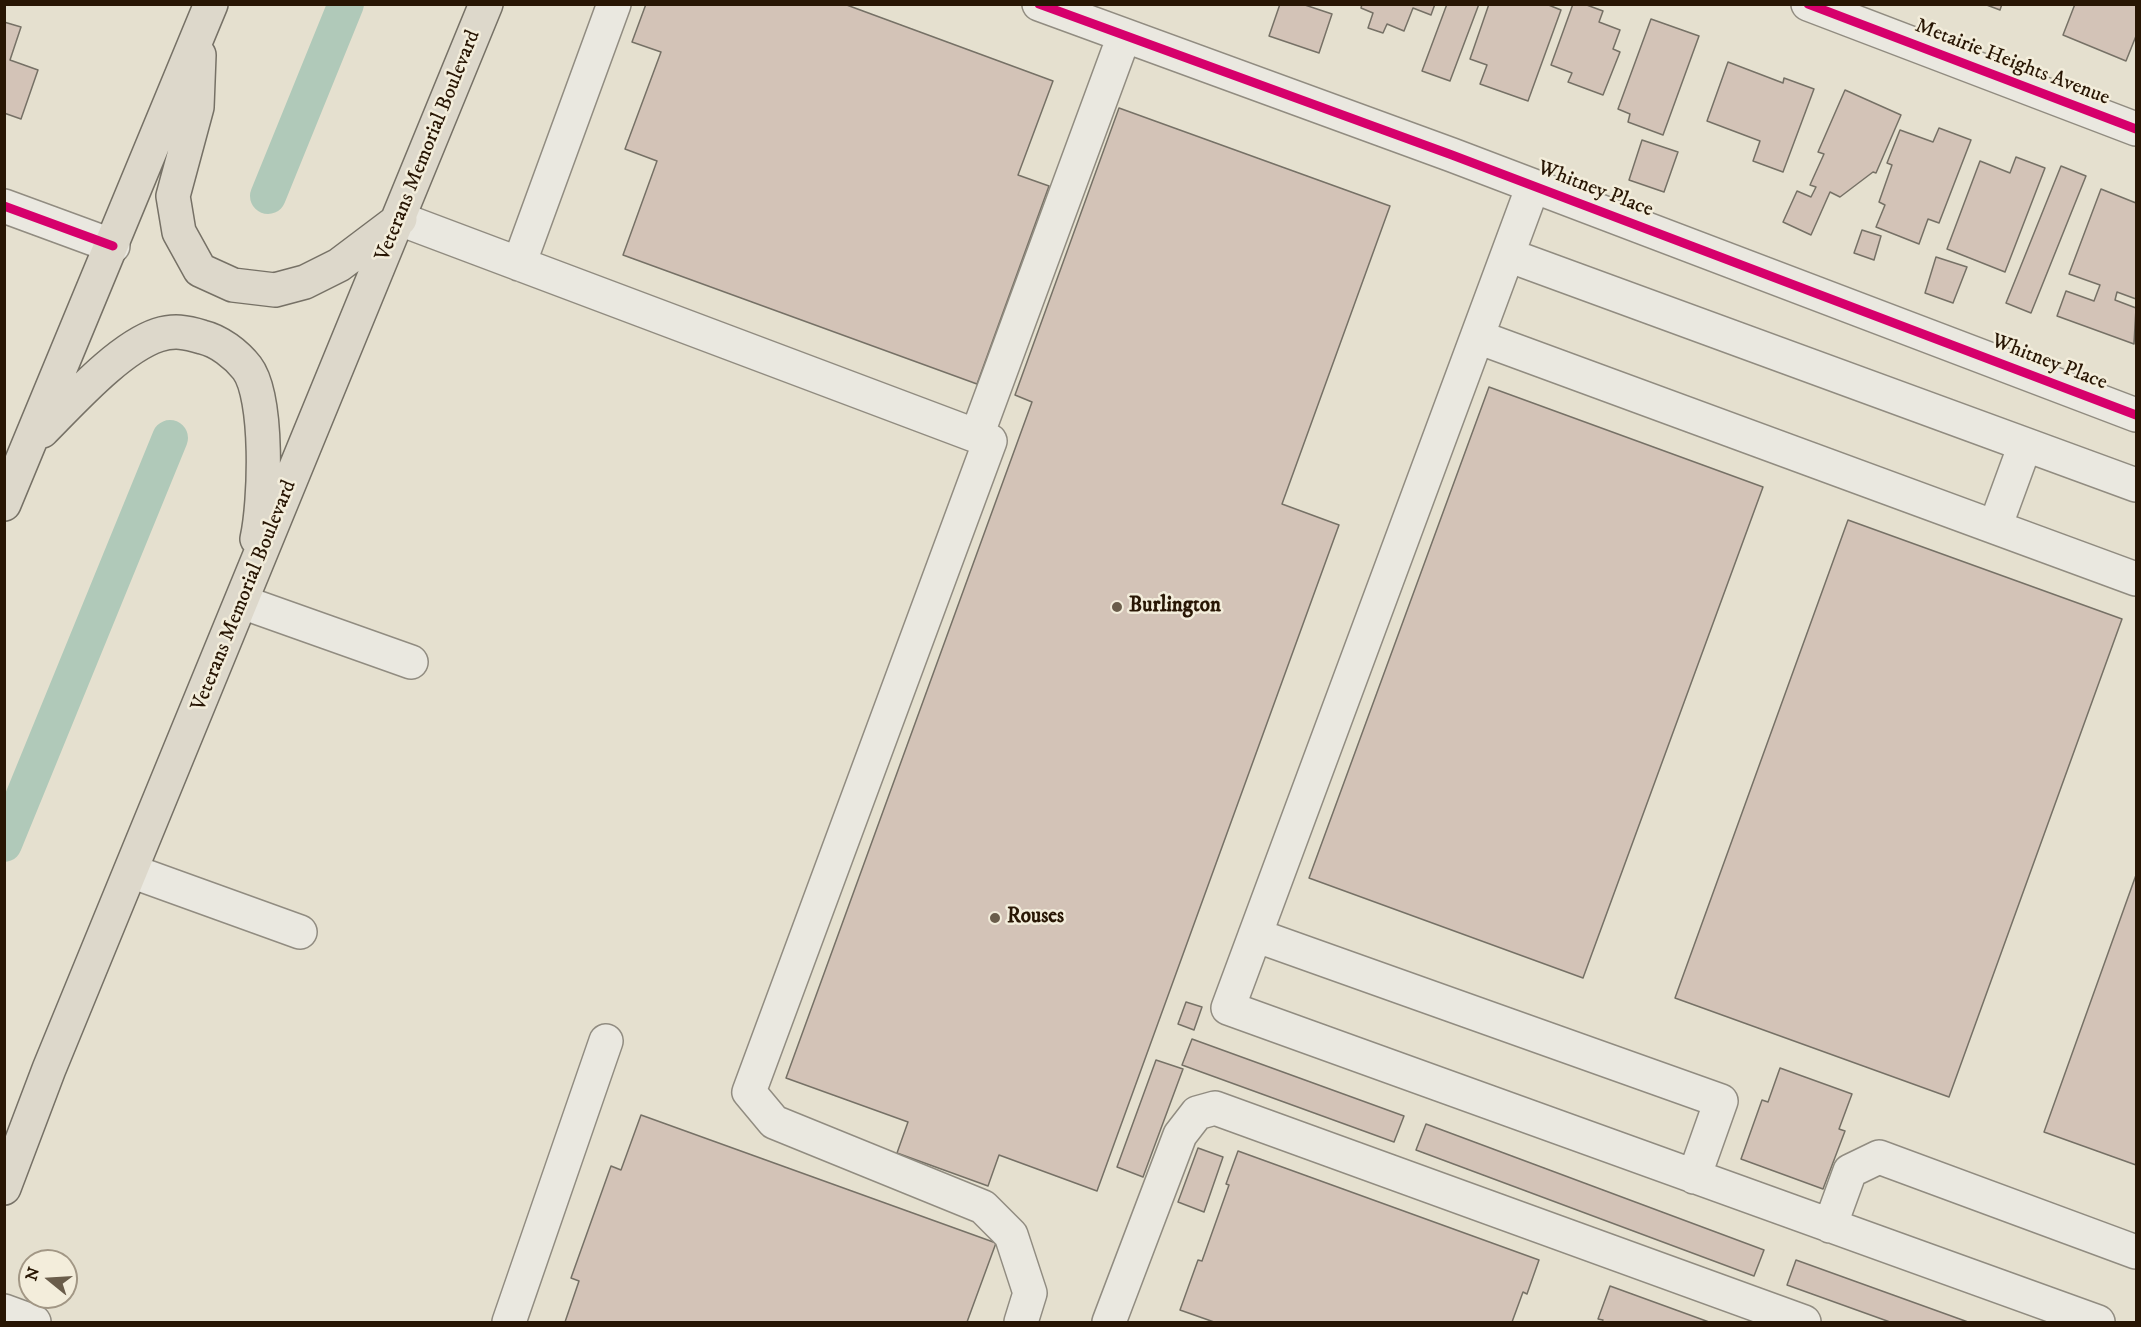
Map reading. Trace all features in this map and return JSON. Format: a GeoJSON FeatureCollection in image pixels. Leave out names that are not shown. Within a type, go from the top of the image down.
{"type":"FeatureCollection","features":[{"type":"Feature","properties":{"kind":"main road","name":"Veterans Memorial Boulevard"},"geometry":{"type":"LineString","coordinates":[[4,1188],[49,1069],[400,219],[486,4]]}},
{"type":"Feature","properties":{"kind":"main road"},"geometry":{"type":"LineString","coordinates":[[205,18],[197,106],[173,196],[179,232],[200,270],[233,285],[275,290],[305,282],[339,265],[400,219]]}},
{"type":"Feature","properties":{"kind":"main road"},"geometry":{"type":"LineString","coordinates":[[4,504],[113,246],[205,18]]}},
{"type":"Feature","properties":{"kind":"main road"},"geometry":{"type":"LineString","coordinates":[[30,443],[88,385],[134,347],[157,335],[180,330],[216,341],[247,368],[256,388],[261,422],[263,458],[260,524],[242,602]]}},
{"type":"Feature","properties":{"kind":"street"},"geometry":{"type":"LineString","coordinates":[[519,264],[614,4]]}},
{"type":"Feature","properties":{"kind":"street","name":"Whitney Place"},"geometry":{"type":"LineString","coordinates":[[1039,4],[1533,186],[2136,415]]}},
{"type":"Feature","properties":{"kind":"street","name":"Metairie Heights Avenue"},"geometry":{"type":"LineString","coordinates":[[1808,4],[2136,129]]}},
{"type":"Feature","properties":{"kind":"street"},"geometry":{"type":"LineString","coordinates":[[977,435],[1124,36]]}},
{"type":"Feature","properties":{"kind":"street"},"geometry":{"type":"LineString","coordinates":[[1533,186],[1228,1008],[2098,1323]]}},
{"type":"Feature","properties":{"kind":"street"},"geometry":{"type":"LineString","coordinates":[[4,206],[113,246]]}},
{"type":"Feature","properties":{"kind":"street"},"geometry":{"type":"LineString","coordinates":[[400,219],[990,441],[749,1092],[774,1122],[983,1207],[1011,1235],[1030,1293],[1021,1323]]}},
{"type":"Feature","properties":{"kind":"street"},"geometry":{"type":"LineString","coordinates":[[1508,255],[2136,485]]}},
{"type":"Feature","properties":{"kind":"street"},"geometry":{"type":"LineString","coordinates":[[1478,337],[2136,579]]}},
{"type":"Feature","properties":{"kind":"street"},"geometry":{"type":"LineString","coordinates":[[1995,527],[2025,445]]}},
{"type":"Feature","properties":{"kind":"street"},"geometry":{"type":"LineString","coordinates":[[242,602],[411,662]]}},
{"type":"Feature","properties":{"kind":"street"},"geometry":{"type":"LineString","coordinates":[[131,871],[300,932]]}},
{"type":"Feature","properties":{"kind":"street"},"geometry":{"type":"LineString","coordinates":[[1255,935],[1721,1101],[1694,1177]]}},
{"type":"Feature","properties":{"kind":"street"},"geometry":{"type":"LineString","coordinates":[[509,1323],[606,1041]]}},
{"type":"Feature","properties":{"kind":"street"},"geometry":{"type":"LineString","coordinates":[[1109,1323],[1180,1135],[1197,1113],[1215,1108],[1804,1323]]}},
{"type":"Feature","properties":{"kind":"street"},"geometry":{"type":"LineString","coordinates":[[1830,1226],[1850,1171],[1879,1157],[2136,1252]]}},
{"type":"Feature","properties":{"kind":"street"},"geometry":{"type":"LineString","coordinates":[[4,1311],[34,1323]]}},
{"type":"Feature","properties":{"kind":"building"},"geometry":{"type":"Polygon","coordinates":[[[646,4],[844,4],[1053,81],[1018,175],[1049,186],[977,384],[623,255],[657,161],[625,149],[661,52],[632,42],[646,4]]]}},
{"type":"Feature","properties":{"kind":"building"},"geometry":{"type":"Polygon","coordinates":[[[1280,4],[1302,4],[1332,14],[1319,53],[1269,36],[1280,4]]]}},
{"type":"Feature","properties":{"kind":"building"},"geometry":{"type":"Polygon","coordinates":[[[1362,4],[1435,4],[1431,15],[1413,8],[1404,31],[1387,24],[1383,33],[1368,28],[1373,13],[1361,8],[1362,4]]]}},
{"type":"Feature","properties":{"kind":"building"},"geometry":{"type":"Polygon","coordinates":[[[1447,4],[1479,4],[1450,81],[1422,71],[1447,4]]]}},
{"type":"Feature","properties":{"kind":"building"},"geometry":{"type":"Polygon","coordinates":[[[1489,4],[1546,4],[1561,10],[1528,101],[1480,84],[1487,65],[1470,59],[1489,4]]]}},
{"type":"Feature","properties":{"kind":"building"},"geometry":{"type":"Polygon","coordinates":[[[1573,4],[1584,4],[1603,11],[1599,22],[1620,30],[1613,49],[1620,52],[1603,95],[1568,82],[1572,73],[1551,65],[1573,4]]]}},
{"type":"Feature","properties":{"kind":"building"},"geometry":{"type":"Polygon","coordinates":[[[1984,4],[2002,4],[2000,10],[1984,4]]]}},
{"type":"Feature","properties":{"kind":"building"},"geometry":{"type":"Polygon","coordinates":[[[2075,4],[2136,4],[2136,36],[2126,61],[2063,35],[2075,4]]]}},
{"type":"Feature","properties":{"kind":"building"},"geometry":{"type":"Polygon","coordinates":[[[1651,19],[1699,36],[1663,135],[1628,122],[1630,114],[1618,109],[1651,19]]]}},
{"type":"Feature","properties":{"kind":"building"},"geometry":{"type":"Polygon","coordinates":[[[4,22],[21,27],[10,60],[38,70],[21,119],[4,113],[4,22]]]}},
{"type":"Feature","properties":{"kind":"building"},"geometry":{"type":"Polygon","coordinates":[[[1728,62],[1783,83],[1784,78],[1814,89],[1783,172],[1753,161],[1760,141],[1707,121],[1728,62]]]}},
{"type":"Feature","properties":{"kind":"building"},"geometry":{"type":"Polygon","coordinates":[[[1845,90],[1901,115],[1876,173],[1873,172],[1840,197],[1830,192],[1811,235],[1783,222],[1797,191],[1811,197],[1816,187],[1810,185],[1824,154],[1818,152],[1845,90]]]}},
{"type":"Feature","properties":{"kind":"building"},"geometry":{"type":"Polygon","coordinates":[[[1119,108],[1390,206],[1282,504],[1339,525],[1097,1191],[999,1155],[988,1186],[897,1153],[908,1122],[786,1078],[1032,402],[1015,395],[1119,108]]]}},
{"type":"Feature","properties":{"kind":"building"},"geometry":{"type":"Polygon","coordinates":[[[1939,128],[1971,140],[1939,223],[1928,219],[1919,244],[1876,227],[1885,205],[1879,202],[1892,165],[1887,163],[1900,130],[1933,142],[1939,128]]]}},
{"type":"Feature","properties":{"kind":"building"},"geometry":{"type":"Polygon","coordinates":[[[1642,140],[1678,152],[1664,192],[1629,180],[1642,140]]]}},
{"type":"Feature","properties":{"kind":"building"},"geometry":{"type":"Polygon","coordinates":[[[2016,157],[2045,168],[2005,272],[1947,249],[1980,161],[2010,173],[2016,157]]]}},
{"type":"Feature","properties":{"kind":"building"},"geometry":{"type":"Polygon","coordinates":[[[2061,166],[2086,176],[2031,313],[2006,303],[2061,166]]]}},
{"type":"Feature","properties":{"kind":"building"},"geometry":{"type":"Polygon","coordinates":[[[2101,189],[2136,203],[2136,299],[2117,292],[2115,300],[2136,308],[2134,344],[2057,316],[2066,291],[2094,301],[2100,285],[2069,274],[2101,189]]]}},
{"type":"Feature","properties":{"kind":"building"},"geometry":{"type":"Polygon","coordinates":[[[1862,230],[1881,236],[1874,260],[1854,253],[1862,230]]]}},
{"type":"Feature","properties":{"kind":"building"},"geometry":{"type":"Polygon","coordinates":[[[1936,257],[1967,267],[1953,303],[1925,293],[1936,257]]]}},
{"type":"Feature","properties":{"kind":"building"},"geometry":{"type":"Polygon","coordinates":[[[1489,387],[1763,487],[1583,978],[1309,878],[1489,387]]]}},
{"type":"Feature","properties":{"kind":"building"},"geometry":{"type":"Polygon","coordinates":[[[1848,520],[2122,619],[1949,1097],[1675,998],[1848,520]]]}},
{"type":"Feature","properties":{"kind":"building"},"geometry":{"type":"Polygon","coordinates":[[[2136,875],[2136,1165],[2044,1132],[2136,875]]]}},
{"type":"Feature","properties":{"kind":"building"},"geometry":{"type":"Polygon","coordinates":[[[1186,1002],[1202,1007],[1194,1030],[1178,1024],[1186,1002]]]}},
{"type":"Feature","properties":{"kind":"building"},"geometry":{"type":"Polygon","coordinates":[[[1192,1039],[1404,1116],[1394,1142],[1182,1065],[1192,1039]]]}},
{"type":"Feature","properties":{"kind":"building"},"geometry":{"type":"Polygon","coordinates":[[[1156,1060],[1183,1069],[1143,1177],[1117,1167],[1156,1060]]]}},
{"type":"Feature","properties":{"kind":"building"},"geometry":{"type":"Polygon","coordinates":[[[1780,1068],[1852,1094],[1839,1129],[1845,1131],[1823,1189],[1741,1159],[1762,1100],[1768,1102],[1780,1068]]]}},
{"type":"Feature","properties":{"kind":"building"},"geometry":{"type":"Polygon","coordinates":[[[641,1115],[996,1243],[967,1322],[565,1322],[579,1281],[571,1278],[611,1166],[621,1170],[641,1115]]]}},
{"type":"Feature","properties":{"kind":"building"},"geometry":{"type":"Polygon","coordinates":[[[1426,1124],[1764,1250],[1754,1276],[1416,1150],[1426,1124]]]}},
{"type":"Feature","properties":{"kind":"building"},"geometry":{"type":"Polygon","coordinates":[[[1198,1148],[1223,1157],[1204,1212],[1178,1202],[1198,1148]]]}},
{"type":"Feature","properties":{"kind":"building"},"geometry":{"type":"Polygon","coordinates":[[[1238,1151],[1539,1260],[1527,1294],[1523,1292],[1512,1322],[1214,1322],[1180,1310],[1198,1260],[1202,1261],[1229,1185],[1226,1184],[1238,1151]]]}},
{"type":"Feature","properties":{"kind":"building"},"geometry":{"type":"Polygon","coordinates":[[[1796,1260],[1968,1322],[1890,1322],[1787,1285],[1796,1260]]]}},
{"type":"Feature","properties":{"kind":"building"},"geometry":{"type":"Polygon","coordinates":[[[1610,1286],[1709,1322],[1602,1322],[1603,1320],[1598,1319],[1610,1286]]]}},
{"type":"Feature","properties":{"kind":"waterway"},"geometry":{"type":"LineString","coordinates":[[268,196],[346,4]]}},
{"type":"Feature","properties":{"kind":"waterway"},"geometry":{"type":"LineString","coordinates":[[4,844],[170,438]]}},
{"type":"Feature","properties":{"kind":"cycle path"},"geometry":{"type":"LineString","coordinates":[[1039,4],[1452,155],[2136,415]]}},
{"type":"Feature","properties":{"kind":"cycle path"},"geometry":{"type":"LineString","coordinates":[[1808,4],[2136,129]]}},
{"type":"Feature","properties":{"kind":"cycle path"},"geometry":{"type":"LineString","coordinates":[[4,206],[113,246]]}},
{"type":"Feature","properties":{"kind":"place","name":"Burlington"},"geometry":{"type":"Point","coordinates":[1117,607]}},
{"type":"Feature","properties":{"kind":"place","name":"Rouses"},"geometry":{"type":"Point","coordinates":[995,918]}}]}
